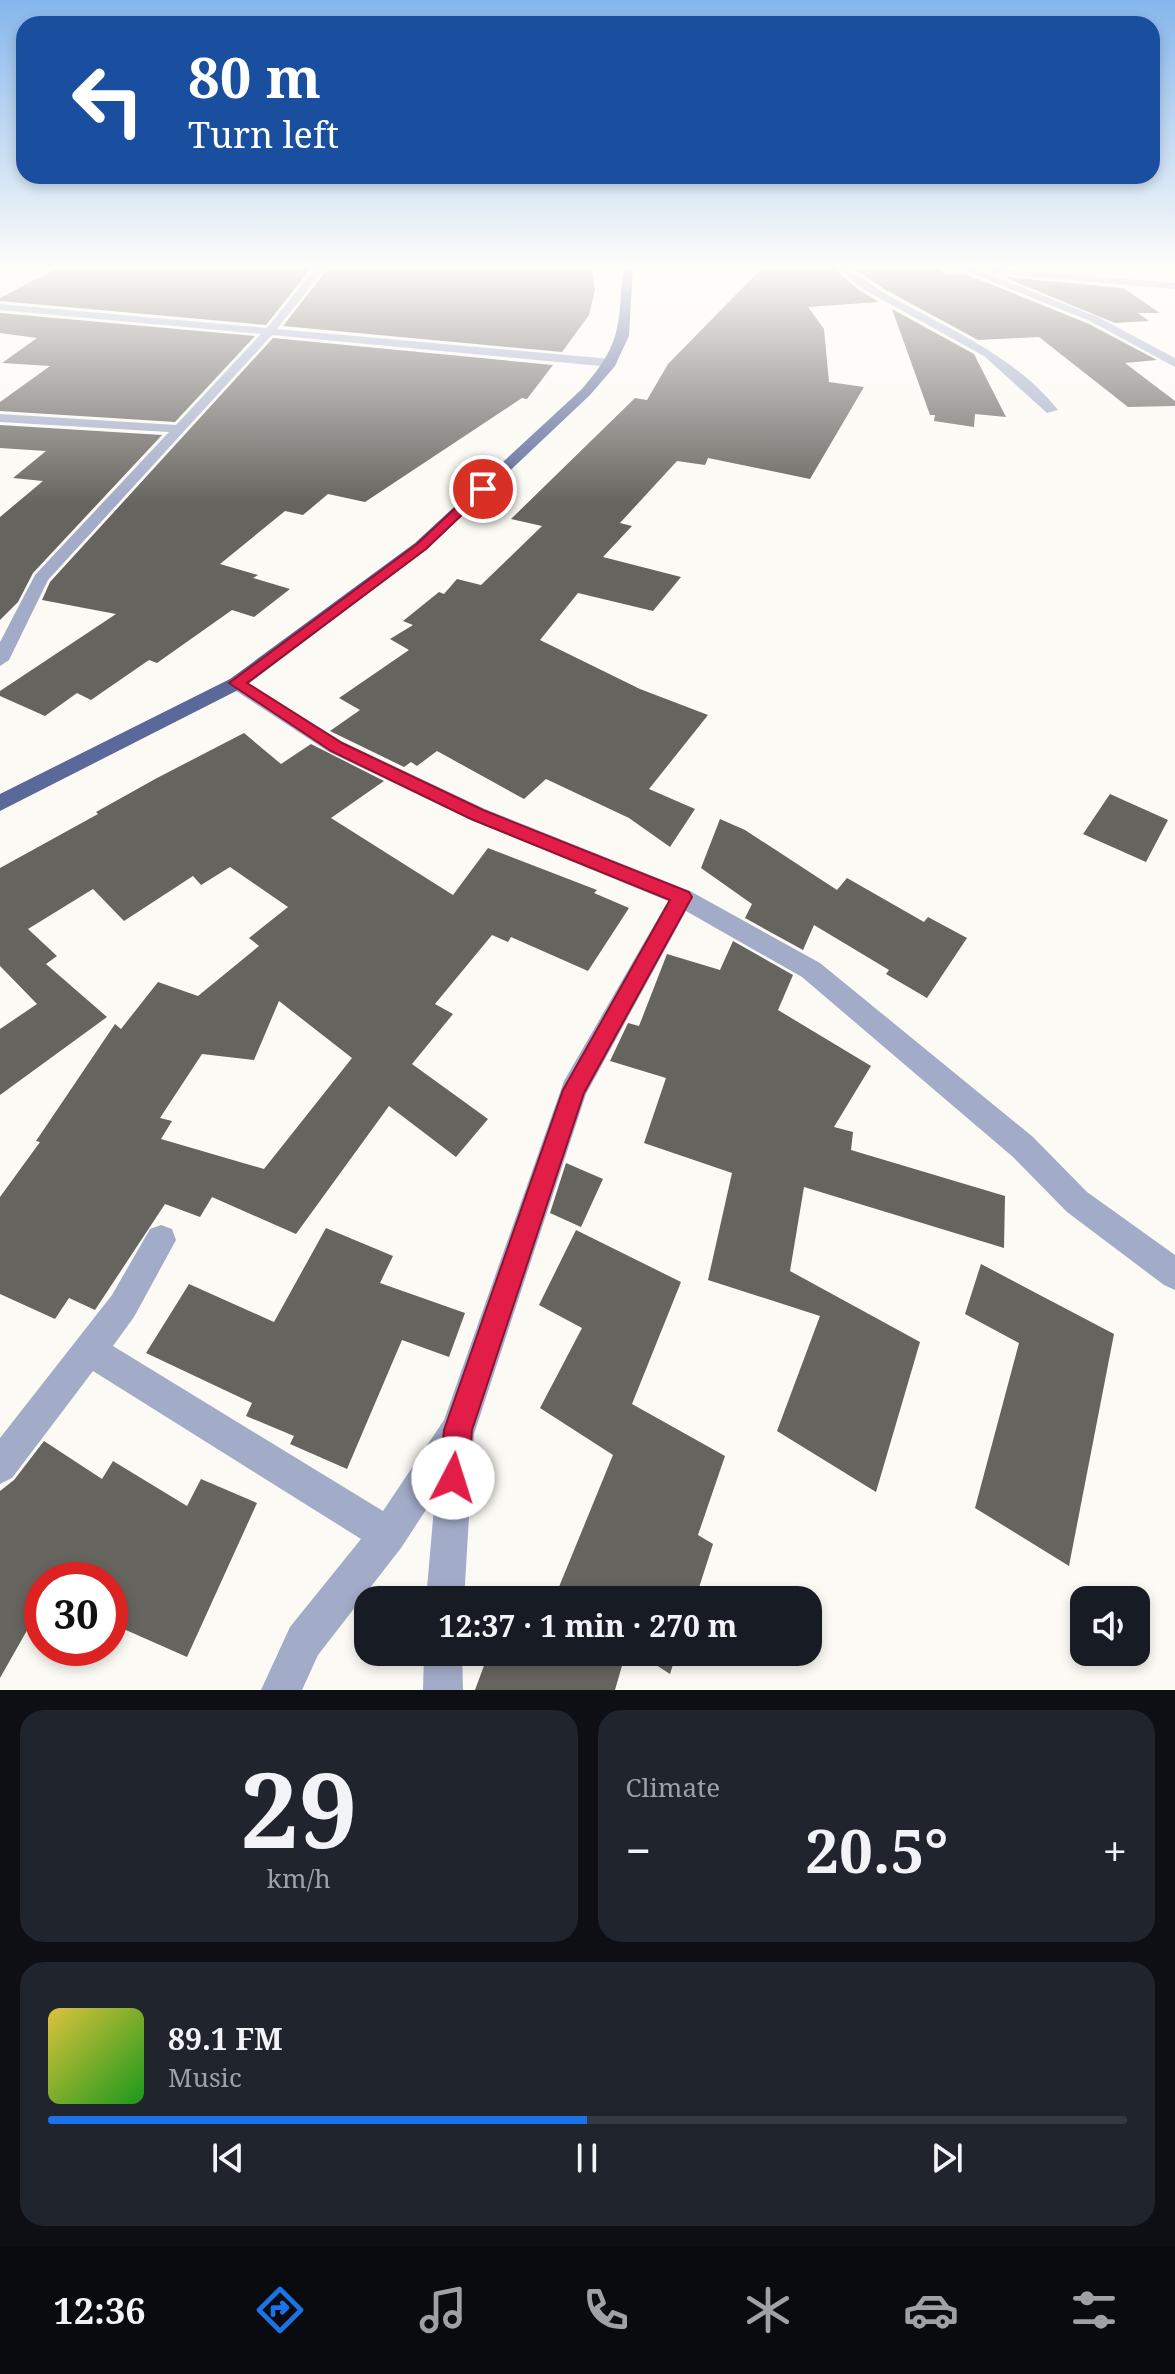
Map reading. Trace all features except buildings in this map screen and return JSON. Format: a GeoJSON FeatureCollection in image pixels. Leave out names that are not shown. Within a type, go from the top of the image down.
{"type":"FeatureCollection","features":[{"type":"Feature","properties":{"kind":"main road"},"geometry":{"type":"LineString","coordinates":[[0,803],[237,683],[421,546],[586,392],[611,363],[619,346]]}},
{"type":"Feature","properties":{"kind":"street"},"geometry":{"type":"LineString","coordinates":[[0,660],[41,578],[256,346]]}},
{"type":"Feature","properties":{"kind":"street"},"geometry":{"type":"LineString","coordinates":[[428,346],[611,363]]}},
{"type":"Feature","properties":{"kind":"street"},"geometry":{"type":"LineString","coordinates":[[975,346],[1034,391],[1052,410]]}},
{"type":"Feature","properties":{"kind":"street"},"geometry":{"type":"LineString","coordinates":[[1143,346],[1175,363]]}},
{"type":"Feature","properties":{"kind":"street"},"geometry":{"type":"LineString","coordinates":[[0,418],[179,429]]}},
{"type":"Feature","properties":{"kind":"street"},"geometry":{"type":"LineString","coordinates":[[237,683],[336,747],[477,814],[682,897],[811,970],[1023,1147],[1077,1202],[1175,1274]]}},
{"type":"Feature","properties":{"kind":"street"},"geometry":{"type":"LineString","coordinates":[[446,1586],[458,1430],[574,1090],[682,897]]}},
{"type":"Feature","properties":{"kind":"street"},"geometry":{"type":"LineString","coordinates":[[0,1466],[123,1306],[161,1240]]}},
{"type":"Feature","properties":{"kind":"street"},"geometry":{"type":"LineString","coordinates":[[89,1350],[388,1535]]}},
{"type":"Feature","properties":{"kind":"street"},"geometry":{"type":"LineString","coordinates":[[281,1690],[304,1641],[388,1535],[458,1430]]}},
{"type":"Feature","properties":{"kind":"street"},"geometry":{"type":"LineString","coordinates":[[443,1666],[443,1690]]}},
{"type":"Feature","properties":{"kind":"route"},"geometry":{"type":"LineString","coordinates":[[453,1478],[458,1430],[574,1090],[682,897],[477,814],[336,747],[237,683],[421,546],[483,489]]}}]}
